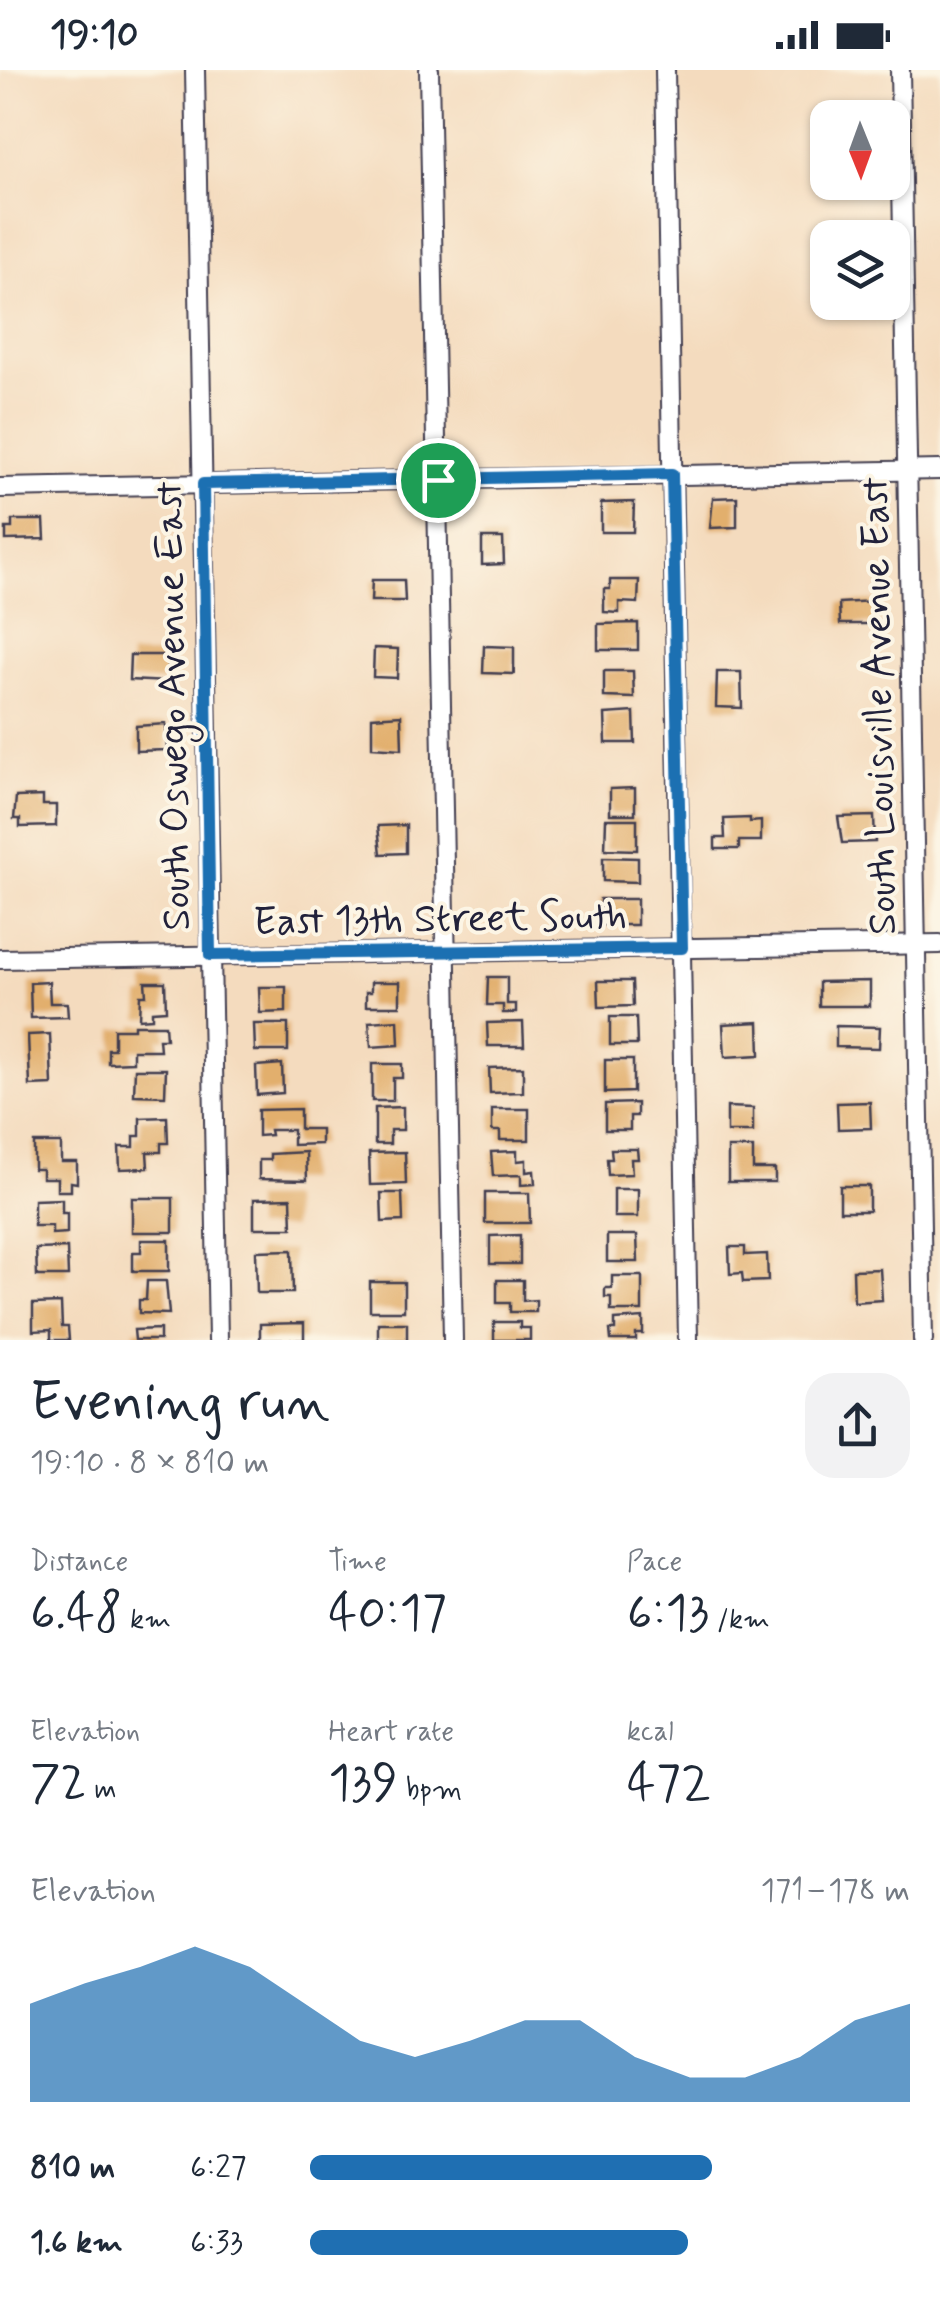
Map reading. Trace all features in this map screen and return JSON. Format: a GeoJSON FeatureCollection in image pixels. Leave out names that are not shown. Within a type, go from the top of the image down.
{"type":"FeatureCollection","features":[{"type":"Feature","properties":{"kind":"street","name":"South Oswego Avenue East"},"geometry":{"type":"LineString","coordinates":[[195,70],[218,1340]]}},
{"type":"Feature","properties":{"kind":"street"},"geometry":{"type":"LineString","coordinates":[[430,70],[453,1340]]}},
{"type":"Feature","properties":{"kind":"street"},"geometry":{"type":"LineString","coordinates":[[665,70],[688,1340]]}},
{"type":"Feature","properties":{"kind":"street","name":"South Louisville Avenue East"},"geometry":{"type":"LineString","coordinates":[[900,70],[923,1340]]}},
{"type":"Feature","properties":{"kind":"street"},"geometry":{"type":"LineString","coordinates":[[0,488],[940,470]]}},
{"type":"Feature","properties":{"kind":"street","name":"East 13th Street South"},"geometry":{"type":"LineString","coordinates":[[0,959],[940,944]]}},
{"type":"Feature","properties":{"kind":"street"},"geometry":{"type":"LineString","coordinates":[[920,1202],[940,1204]]}},
{"type":"Feature","properties":{"kind":"building"},"geometry":{"type":"Polygon","coordinates":[[[737,497],[737,527],[710,528],[713,498],[737,497]]]}},
{"type":"Feature","properties":{"kind":"building"},"geometry":{"type":"Polygon","coordinates":[[[634,502],[633,532],[601,532],[601,503],[634,502]]]}},
{"type":"Feature","properties":{"kind":"building"},"geometry":{"type":"Polygon","coordinates":[[[12,520],[44,520],[45,539],[6,540],[6,528],[12,528],[12,520]]]}},
{"type":"Feature","properties":{"kind":"building"},"geometry":{"type":"Polygon","coordinates":[[[482,538],[503,538],[504,564],[482,565],[482,538]]]}},
{"type":"Feature","properties":{"kind":"building"},"geometry":{"type":"Polygon","coordinates":[[[372,580],[404,580],[405,601],[371,601],[372,580]]]}},
{"type":"Feature","properties":{"kind":"building"},"geometry":{"type":"Polygon","coordinates":[[[610,580],[639,580],[638,603],[619,602],[619,613],[604,612],[604,589],[610,589],[610,580]]]}},
{"type":"Feature","properties":{"kind":"building"},"geometry":{"type":"Polygon","coordinates":[[[874,601],[874,624],[840,624],[839,603],[874,601]]]}},
{"type":"Feature","properties":{"kind":"building"},"geometry":{"type":"Polygon","coordinates":[[[638,623],[638,650],[598,650],[598,624],[638,623]]]}},
{"type":"Feature","properties":{"kind":"building"},"geometry":{"type":"Polygon","coordinates":[[[484,646],[514,647],[514,674],[483,673],[484,646]]]}},
{"type":"Feature","properties":{"kind":"building"},"geometry":{"type":"Polygon","coordinates":[[[374,648],[398,649],[397,678],[373,677],[374,648]]]}},
{"type":"Feature","properties":{"kind":"building"},"geometry":{"type":"Polygon","coordinates":[[[130,655],[168,655],[168,682],[129,680],[130,655]]]}},
{"type":"Feature","properties":{"kind":"building"},"geometry":{"type":"Polygon","coordinates":[[[604,671],[633,671],[634,698],[604,697],[604,671]]]}},
{"type":"Feature","properties":{"kind":"building"},"geometry":{"type":"Polygon","coordinates":[[[717,672],[741,672],[742,708],[716,707],[717,672]]]}},
{"type":"Feature","properties":{"kind":"building"},"geometry":{"type":"Polygon","coordinates":[[[634,712],[635,743],[606,743],[605,714],[634,712]]]}},
{"type":"Feature","properties":{"kind":"building"},"geometry":{"type":"Polygon","coordinates":[[[401,715],[402,749],[372,747],[372,717],[401,715]]]}},
{"type":"Feature","properties":{"kind":"building"},"geometry":{"type":"Polygon","coordinates":[[[166,724],[167,750],[136,751],[136,726],[166,724]]]}},
{"type":"Feature","properties":{"kind":"building"},"geometry":{"type":"Polygon","coordinates":[[[635,788],[635,814],[610,814],[610,789],[635,788]]]}},
{"type":"Feature","properties":{"kind":"building"},"geometry":{"type":"Polygon","coordinates":[[[43,796],[43,805],[56,805],[56,826],[20,827],[20,819],[14,819],[16,797],[43,796]]]}},
{"type":"Feature","properties":{"kind":"building"},"geometry":{"type":"Polygon","coordinates":[[[874,816],[875,842],[842,843],[838,817],[874,816]]]}},
{"type":"Feature","properties":{"kind":"building"},"geometry":{"type":"Polygon","coordinates":[[[750,818],[750,822],[761,821],[761,841],[739,841],[739,849],[715,849],[715,838],[725,838],[724,819],[750,818]]]}},
{"type":"Feature","properties":{"kind":"building"},"geometry":{"type":"Polygon","coordinates":[[[606,819],[637,819],[637,850],[605,849],[606,819]]]}},
{"type":"Feature","properties":{"kind":"building"},"geometry":{"type":"Polygon","coordinates":[[[406,825],[406,853],[381,854],[378,826],[406,825]]]}},
{"type":"Feature","properties":{"kind":"building"},"geometry":{"type":"Polygon","coordinates":[[[603,857],[638,858],[638,882],[603,881],[603,857]]]}},
{"type":"Feature","properties":{"kind":"building"},"geometry":{"type":"Polygon","coordinates":[[[600,899],[637,899],[637,925],[600,925],[600,899]]]}},
{"type":"Feature","properties":{"kind":"building"},"geometry":{"type":"Polygon","coordinates":[[[488,977],[507,977],[507,1004],[516,1004],[516,1013],[503,1013],[503,1005],[487,1005],[488,977]]]}},
{"type":"Feature","properties":{"kind":"building"},"geometry":{"type":"Polygon","coordinates":[[[598,981],[632,981],[633,1006],[599,1007],[598,981]]]}},
{"type":"Feature","properties":{"kind":"building"},"geometry":{"type":"Polygon","coordinates":[[[870,981],[870,1006],[819,1006],[819,982],[870,981]]]}},
{"type":"Feature","properties":{"kind":"building"},"geometry":{"type":"Polygon","coordinates":[[[49,982],[50,1003],[67,1003],[68,1017],[31,1018],[30,983],[49,982]]]}},
{"type":"Feature","properties":{"kind":"building"},"geometry":{"type":"Polygon","coordinates":[[[145,982],[165,982],[166,1010],[152,1011],[152,1018],[139,1019],[140,995],[146,995],[145,982]]]}},
{"type":"Feature","properties":{"kind":"building"},"geometry":{"type":"Polygon","coordinates":[[[371,982],[400,982],[400,1006],[366,1006],[371,982]]]}},
{"type":"Feature","properties":{"kind":"building"},"geometry":{"type":"Polygon","coordinates":[[[259,987],[286,987],[286,1012],[260,1013],[259,987]]]}},
{"type":"Feature","properties":{"kind":"building"},"geometry":{"type":"Polygon","coordinates":[[[610,1017],[636,1017],[637,1045],[610,1045],[610,1017]]]}},
{"type":"Feature","properties":{"kind":"building"},"geometry":{"type":"Polygon","coordinates":[[[398,1020],[399,1045],[371,1047],[369,1022],[398,1020]]]}},
{"type":"Feature","properties":{"kind":"building"},"geometry":{"type":"Polygon","coordinates":[[[523,1022],[524,1046],[488,1046],[487,1023],[523,1022]]]}},
{"type":"Feature","properties":{"kind":"building"},"geometry":{"type":"Polygon","coordinates":[[[759,1022],[760,1055],[725,1057],[723,1024],[759,1022]]]}},
{"type":"Feature","properties":{"kind":"building"},"geometry":{"type":"Polygon","coordinates":[[[254,1024],[288,1024],[288,1051],[255,1051],[254,1024]]]}},
{"type":"Feature","properties":{"kind":"building"},"geometry":{"type":"Polygon","coordinates":[[[134,1025],[165,1025],[166,1039],[159,1039],[160,1050],[133,1050],[133,1062],[108,1063],[108,1049],[114,1049],[114,1029],[134,1029],[134,1025]]]}},
{"type":"Feature","properties":{"kind":"building"},"geometry":{"type":"Polygon","coordinates":[[[836,1026],[880,1027],[879,1048],[836,1047],[836,1026]]]}},
{"type":"Feature","properties":{"kind":"building"},"geometry":{"type":"Polygon","coordinates":[[[50,1034],[52,1085],[30,1086],[28,1035],[50,1034]]]}},
{"type":"Feature","properties":{"kind":"building"},"geometry":{"type":"Polygon","coordinates":[[[605,1060],[633,1060],[633,1092],[605,1093],[605,1060]]]}},
{"type":"Feature","properties":{"kind":"building"},"geometry":{"type":"Polygon","coordinates":[[[282,1064],[283,1093],[257,1095],[256,1066],[282,1064]]]}},
{"type":"Feature","properties":{"kind":"building"},"geometry":{"type":"Polygon","coordinates":[[[372,1064],[402,1064],[402,1078],[393,1078],[393,1101],[372,1101],[372,1064]]]}},
{"type":"Feature","properties":{"kind":"building"},"geometry":{"type":"Polygon","coordinates":[[[523,1067],[523,1092],[490,1093],[489,1068],[523,1067]]]}},
{"type":"Feature","properties":{"kind":"building"},"geometry":{"type":"Polygon","coordinates":[[[135,1069],[166,1069],[165,1096],[134,1095],[135,1069]]]}},
{"type":"Feature","properties":{"kind":"building"},"geometry":{"type":"Polygon","coordinates":[[[870,1102],[871,1128],[838,1129],[837,1103],[870,1102]]]}},
{"type":"Feature","properties":{"kind":"building"},"geometry":{"type":"Polygon","coordinates":[[[637,1103],[637,1116],[630,1116],[630,1130],[605,1130],[605,1104],[637,1103]]]}},
{"type":"Feature","properties":{"kind":"building"},"geometry":{"type":"Polygon","coordinates":[[[403,1107],[403,1130],[390,1130],[390,1144],[375,1144],[375,1108],[403,1107]]]}},
{"type":"Feature","properties":{"kind":"building"},"geometry":{"type":"Polygon","coordinates":[[[727,1107],[753,1108],[753,1132],[727,1132],[727,1107]]]}},
{"type":"Feature","properties":{"kind":"building"},"geometry":{"type":"Polygon","coordinates":[[[300,1109],[300,1129],[321,1129],[321,1144],[293,1145],[293,1130],[270,1130],[271,1135],[258,1136],[258,1110],[300,1109]]]}},
{"type":"Feature","properties":{"kind":"building"},"geometry":{"type":"Polygon","coordinates":[[[492,1109],[529,1109],[529,1140],[500,1140],[500,1131],[492,1131],[492,1109]]]}},
{"type":"Feature","properties":{"kind":"building"},"geometry":{"type":"Polygon","coordinates":[[[167,1117],[168,1143],[161,1143],[161,1152],[147,1152],[148,1168],[120,1169],[119,1147],[134,1147],[134,1136],[140,1136],[140,1118],[167,1117]]]}},
{"type":"Feature","properties":{"kind":"building"},"geometry":{"type":"Polygon","coordinates":[[[34,1143],[61,1143],[61,1162],[77,1162],[77,1183],[71,1182],[71,1191],[57,1191],[57,1178],[42,1178],[42,1169],[34,1169],[34,1143]]]}},
{"type":"Feature","properties":{"kind":"building"},"geometry":{"type":"Polygon","coordinates":[[[728,1148],[753,1148],[753,1169],[775,1169],[775,1182],[728,1182],[728,1148]]]}},
{"type":"Feature","properties":{"kind":"building"},"geometry":{"type":"Polygon","coordinates":[[[611,1149],[637,1149],[638,1159],[631,1159],[632,1174],[608,1175],[611,1149]]]}},
{"type":"Feature","properties":{"kind":"building"},"geometry":{"type":"Polygon","coordinates":[[[517,1151],[517,1161],[526,1160],[526,1172],[534,1171],[535,1184],[521,1185],[521,1175],[493,1176],[491,1152],[517,1151]]]}},
{"type":"Feature","properties":{"kind":"building"},"geometry":{"type":"Polygon","coordinates":[[[306,1152],[307,1180],[259,1179],[259,1160],[270,1160],[270,1154],[306,1152]]]}},
{"type":"Feature","properties":{"kind":"building"},"geometry":{"type":"Polygon","coordinates":[[[405,1152],[406,1184],[370,1185],[369,1153],[405,1152]]]}},
{"type":"Feature","properties":{"kind":"building"},"geometry":{"type":"Polygon","coordinates":[[[840,1186],[869,1186],[869,1211],[840,1211],[840,1186]]]}},
{"type":"Feature","properties":{"kind":"building"},"geometry":{"type":"Polygon","coordinates":[[[614,1189],[638,1189],[638,1217],[614,1217],[614,1189]]]}},
{"type":"Feature","properties":{"kind":"building"},"geometry":{"type":"Polygon","coordinates":[[[381,1193],[402,1193],[403,1221],[382,1222],[381,1193]]]}},
{"type":"Feature","properties":{"kind":"building"},"geometry":{"type":"Polygon","coordinates":[[[485,1193],[529,1193],[530,1223],[485,1223],[485,1193]]]}},
{"type":"Feature","properties":{"kind":"building"},"geometry":{"type":"Polygon","coordinates":[[[132,1198],[173,1198],[173,1232],[132,1232],[132,1198]]]}},
{"type":"Feature","properties":{"kind":"building"},"geometry":{"type":"Polygon","coordinates":[[[291,1198],[292,1228],[254,1228],[254,1199],[291,1198]]]}},
{"type":"Feature","properties":{"kind":"building"},"geometry":{"type":"Polygon","coordinates":[[[62,1199],[67,1233],[52,1234],[52,1226],[34,1226],[34,1200],[62,1199]]]}},
{"type":"Feature","properties":{"kind":"building"},"geometry":{"type":"Polygon","coordinates":[[[520,1235],[520,1264],[490,1264],[490,1236],[520,1235]]]}},
{"type":"Feature","properties":{"kind":"building"},"geometry":{"type":"Polygon","coordinates":[[[607,1235],[637,1235],[638,1262],[607,1262],[607,1235]]]}},
{"type":"Feature","properties":{"kind":"building"},"geometry":{"type":"Polygon","coordinates":[[[141,1240],[169,1240],[169,1271],[133,1271],[133,1252],[141,1252],[141,1240]]]}},
{"type":"Feature","properties":{"kind":"building"},"geometry":{"type":"Polygon","coordinates":[[[729,1247],[745,1247],[745,1255],[767,1254],[768,1281],[743,1282],[742,1273],[730,1274],[729,1247]]]}},
{"type":"Feature","properties":{"kind":"building"},"geometry":{"type":"Polygon","coordinates":[[[67,1248],[68,1276],[37,1276],[36,1249],[67,1248]]]}},
{"type":"Feature","properties":{"kind":"building"},"geometry":{"type":"Polygon","coordinates":[[[292,1250],[293,1293],[257,1293],[256,1251],[292,1250]]]}},
{"type":"Feature","properties":{"kind":"building"},"geometry":{"type":"Polygon","coordinates":[[[880,1269],[882,1300],[854,1302],[853,1270],[880,1269]]]}},
{"type":"Feature","properties":{"kind":"building"},"geometry":{"type":"Polygon","coordinates":[[[612,1276],[642,1276],[642,1311],[611,1311],[611,1297],[605,1297],[605,1288],[612,1288],[612,1276]]]}},
{"type":"Feature","properties":{"kind":"building"},"geometry":{"type":"Polygon","coordinates":[[[497,1280],[523,1280],[523,1301],[536,1300],[536,1312],[510,1312],[510,1303],[497,1303],[497,1280]]]}},
{"type":"Feature","properties":{"kind":"building"},"geometry":{"type":"Polygon","coordinates":[[[147,1281],[166,1281],[169,1314],[139,1313],[139,1300],[146,1300],[147,1281]]]}},
{"type":"Feature","properties":{"kind":"building"},"geometry":{"type":"Polygon","coordinates":[[[370,1282],[404,1282],[404,1311],[370,1311],[370,1282]]]}},
{"type":"Feature","properties":{"kind":"building"},"geometry":{"type":"Polygon","coordinates":[[[61,1303],[62,1327],[68,1327],[69,1340],[51,1340],[51,1330],[33,1331],[33,1304],[61,1303]]]}},
{"type":"Feature","properties":{"kind":"building"},"geometry":{"type":"Polygon","coordinates":[[[643,1318],[643,1334],[636,1334],[636,1340],[611,1340],[615,1320],[643,1318]]]}},
{"type":"Feature","properties":{"kind":"building"},"geometry":{"type":"Polygon","coordinates":[[[494,1322],[520,1322],[520,1328],[530,1328],[530,1340],[494,1340],[494,1322]]]}},
{"type":"Feature","properties":{"kind":"building"},"geometry":{"type":"Polygon","coordinates":[[[304,1323],[304,1340],[260,1340],[260,1324],[304,1323]]]}},
{"type":"Feature","properties":{"kind":"building"},"geometry":{"type":"Polygon","coordinates":[[[378,1323],[407,1323],[407,1340],[378,1340],[378,1323]]]}},
{"type":"Feature","properties":{"kind":"building"},"geometry":{"type":"Polygon","coordinates":[[[160,1329],[160,1340],[135,1340],[134,1330],[160,1329]]]}},
{"type":"Feature","properties":{"kind":"route"},"geometry":{"type":"LineString","coordinates":[[672,474],[682,948],[210,955],[203,484],[438,480],[672,474]]}}]}
